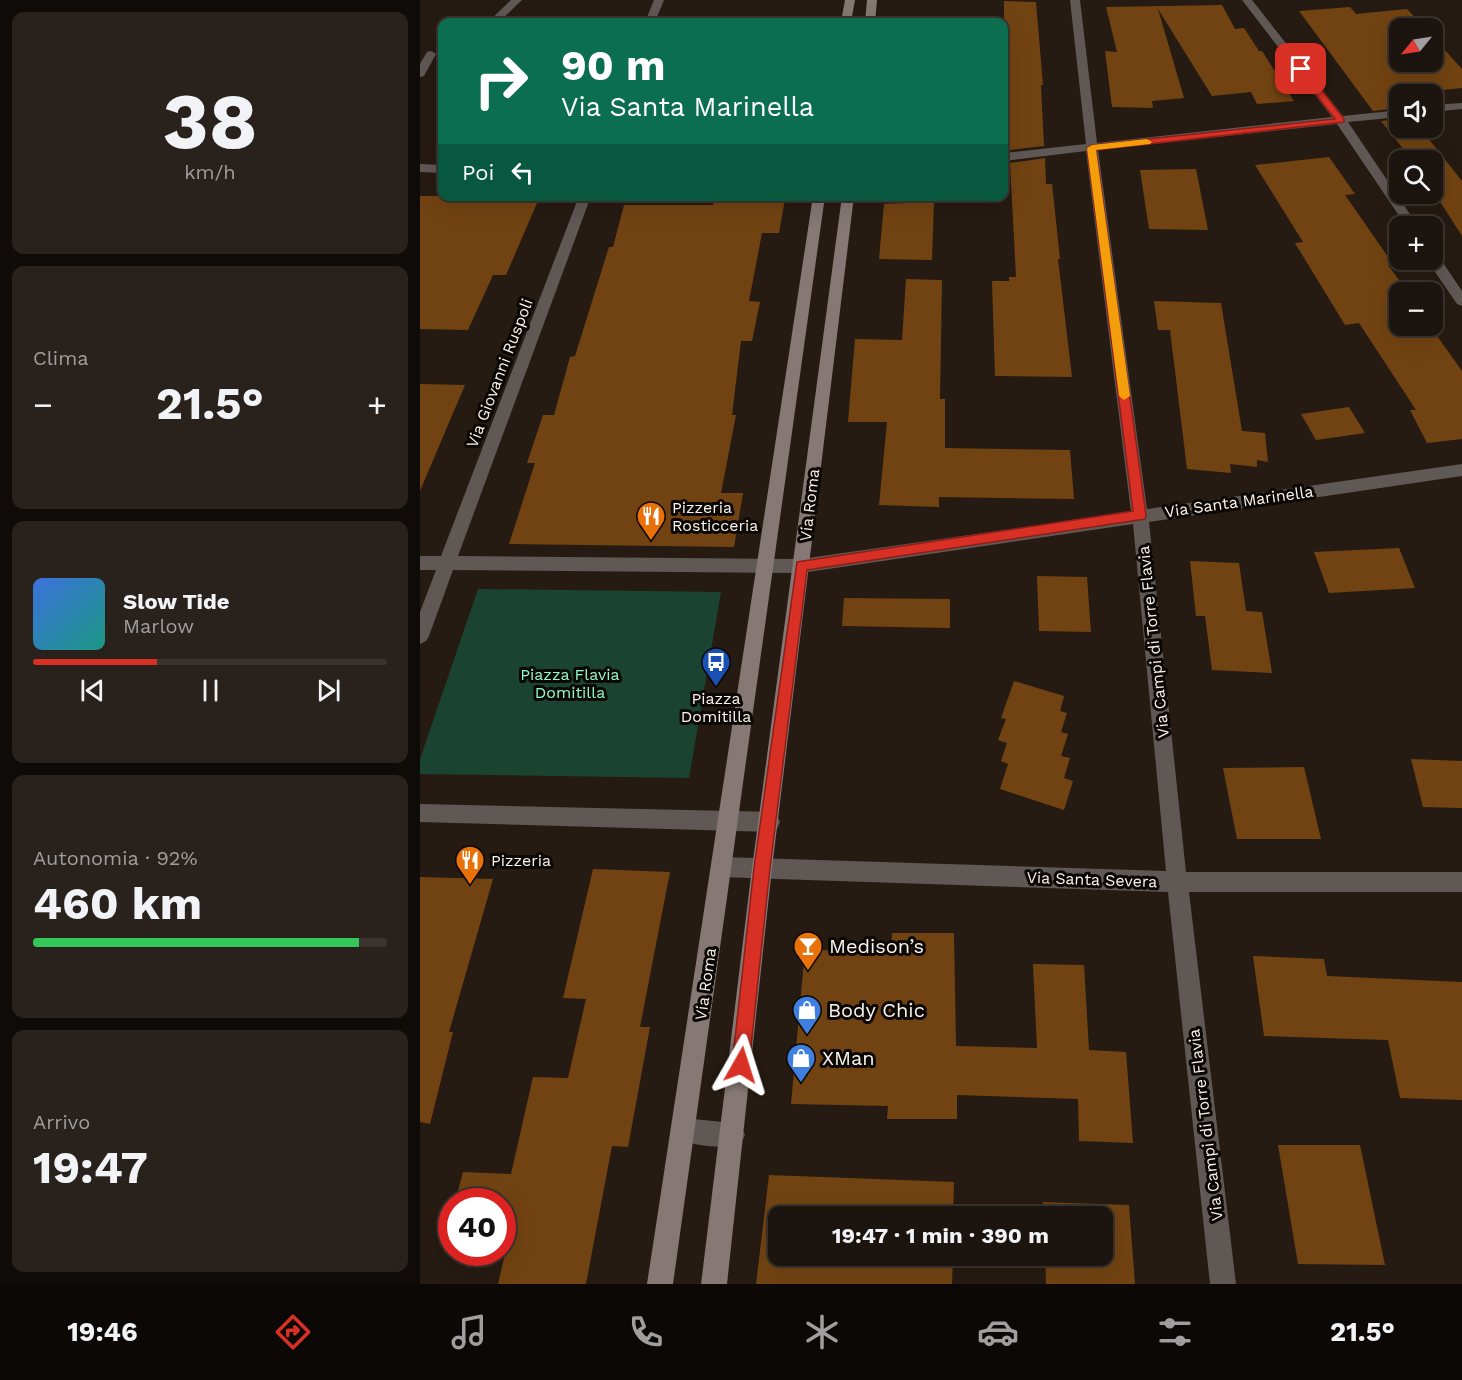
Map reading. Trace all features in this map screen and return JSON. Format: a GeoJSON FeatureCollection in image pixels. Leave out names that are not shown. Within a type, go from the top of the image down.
{"type":"FeatureCollection","features":[{"type":"Feature","properties":{"kind":"street"},"geometry":{"type":"LineString","coordinates":[[497,18],[517,0]]}},
{"type":"Feature","properties":{"kind":"street"},"geometry":{"type":"LineString","coordinates":[[652,18],[659,0]]}},
{"type":"Feature","properties":{"kind":"street"},"geometry":{"type":"LineString","coordinates":[[847,18],[850,0]]}},
{"type":"Feature","properties":{"kind":"street"},"geometry":{"type":"LineString","coordinates":[[870,18],[872,0]]}},
{"type":"Feature","properties":{"kind":"street","name":"Via Campi di Torre Flavia"},"geometry":{"type":"LineString","coordinates":[[1075,0],[1140,515],[1177,882],[1223,1284]]}},
{"type":"Feature","properties":{"kind":"street"},"geometry":{"type":"LineString","coordinates":[[1246,0],[1341,121],[1405,216]]}},
{"type":"Feature","properties":{"kind":"street"},"geometry":{"type":"LineString","coordinates":[[420,74],[431,53]]}},
{"type":"Feature","properties":{"kind":"street"},"geometry":{"type":"LineString","coordinates":[[1443,108],[1462,106]]}},
{"type":"Feature","properties":{"kind":"street"},"geometry":{"type":"LineString","coordinates":[[1008,157],[1389,114]]}},
{"type":"Feature","properties":{"kind":"street"},"geometry":{"type":"LineString","coordinates":[[420,168],[438,168]]}},
{"type":"Feature","properties":{"kind":"street","name":"Via Giovanni Ruspoli"},"geometry":{"type":"LineString","coordinates":[[447,562],[583,201]]}},
{"type":"Feature","properties":{"kind":"street","name":"Via Roma"},"geometry":{"type":"LineString","coordinates":[[660,1284],[727,821],[767,566],[818,201]]}},
{"type":"Feature","properties":{"kind":"street","name":"Via Roma"},"geometry":{"type":"LineString","coordinates":[[714,1284],[762,868],[770,822],[847,201]]}},
{"type":"Feature","properties":{"kind":"street"},"geometry":{"type":"LineString","coordinates":[[1441,270],[1462,301]]}},
{"type":"Feature","properties":{"kind":"street","name":"Via Santa Marinella"},"geometry":{"type":"LineString","coordinates":[[767,566],[801,566],[1462,470]]}},
{"type":"Feature","properties":{"kind":"street"},"geometry":{"type":"LineString","coordinates":[[420,636],[447,562]]}},
{"type":"Feature","properties":{"kind":"street"},"geometry":{"type":"LineString","coordinates":[[420,563],[767,566]]}},
{"type":"Feature","properties":{"kind":"street"},"geometry":{"type":"LineString","coordinates":[[420,813],[770,822]]}},
{"type":"Feature","properties":{"kind":"street","name":"Via Santa Severa"},"geometry":{"type":"LineString","coordinates":[[721,867],[1177,882],[1462,882]]}},
{"type":"Feature","properties":{"kind":"street"},"geometry":{"type":"LineString","coordinates":[[683,1130],[733,1135]]}},
{"type":"Feature","properties":{"kind":"green space","name":"Piazza Flavia Domitilla"},"geometry":{"type":"Polygon","coordinates":[[[478,589],[721,592],[689,778],[420,774],[420,759],[478,589]]]}},
{"type":"Feature","properties":{"kind":"building"},"geometry":{"type":"Polygon","coordinates":[[[1004,1],[1036,2],[1043,85],[1041,85],[1044,146],[1009,150],[1008,18],[1004,18],[1004,1]]]}},
{"type":"Feature","properties":{"kind":"building"},"geometry":{"type":"Polygon","coordinates":[[[1222,5],[1235,29],[1244,28],[1259,51],[1262,51],[1294,101],[1257,104],[1251,92],[1212,96],[1158,9],[1184,98],[1152,101],[1153,108],[1112,107],[1105,51],[1117,52],[1106,7],[1222,5]]]}},
{"type":"Feature","properties":{"kind":"building"},"geometry":{"type":"Polygon","coordinates":[[[1350,7],[1356,14],[1407,9],[1416,18],[1389,18],[1389,72],[1443,72],[1443,48],[1462,69],[1462,88],[1443,90],[1443,84],[1389,84],[1389,109],[1373,111],[1299,11],[1350,7]]]}},
{"type":"Feature","properties":{"kind":"building"},"geometry":{"type":"Polygon","coordinates":[[[1389,120],[1389,131],[1381,121],[1389,120]]]}},
{"type":"Feature","properties":{"kind":"building"},"geometry":{"type":"Polygon","coordinates":[[[1395,138],[1428,138],[1437,150],[1404,150],[1395,138]]]}},
{"type":"Feature","properties":{"kind":"building"},"geometry":{"type":"Polygon","coordinates":[[[1329,157],[1355,194],[1345,195],[1389,258],[1389,270],[1392,270],[1401,282],[1389,282],[1389,336],[1437,336],[1462,371],[1462,439],[1427,443],[1410,410],[1416,410],[1359,323],[1345,325],[1295,243],[1303,242],[1255,165],[1329,157]]]}},
{"type":"Feature","properties":{"kind":"building"},"geometry":{"type":"Polygon","coordinates":[[[1443,157],[1462,181],[1462,236],[1442,204],[1443,157]]]}},
{"type":"Feature","properties":{"kind":"building"},"geometry":{"type":"Polygon","coordinates":[[[1045,158],[1046,184],[1052,184],[1072,377],[995,376],[992,281],[1009,281],[1009,277],[1016,277],[1010,163],[1045,158]]]}},
{"type":"Feature","properties":{"kind":"building"},"geometry":{"type":"Polygon","coordinates":[[[1196,169],[1208,230],[1149,229],[1140,170],[1196,169]]]}},
{"type":"Feature","properties":{"kind":"building"},"geometry":{"type":"Polygon","coordinates":[[[420,196],[438,196],[438,201],[537,203],[506,275],[493,275],[468,330],[420,329],[420,196]]]}},
{"type":"Feature","properties":{"kind":"building"},"geometry":{"type":"Polygon","coordinates":[[[714,201],[785,201],[779,233],[762,233],[749,301],[760,302],[752,341],[741,341],[732,415],[736,415],[721,493],[743,493],[734,547],[509,544],[535,463],[527,463],[543,415],[554,415],[570,357],[575,356],[609,247],[613,247],[624,205],[713,205],[714,201]]]}},
{"type":"Feature","properties":{"kind":"building"},"geometry":{"type":"Polygon","coordinates":[[[934,202],[932,260],[879,259],[884,204],[934,202]]]}},
{"type":"Feature","properties":{"kind":"building"},"geometry":{"type":"Polygon","coordinates":[[[906,279],[942,280],[940,399],[945,399],[945,448],[1070,450],[1074,499],[939,497],[939,507],[879,505],[887,422],[848,422],[855,339],[902,340],[906,279]]]}},
{"type":"Feature","properties":{"kind":"building"},"geometry":{"type":"Polygon","coordinates":[[[1154,301],[1221,303],[1242,431],[1265,433],[1268,462],[1257,460],[1257,467],[1230,464],[1231,473],[1187,469],[1170,330],[1158,330],[1154,301]]]}},
{"type":"Feature","properties":{"kind":"building"},"geometry":{"type":"Polygon","coordinates":[[[420,384],[465,385],[420,491],[420,384]]]}},
{"type":"Feature","properties":{"kind":"building"},"geometry":{"type":"Polygon","coordinates":[[[1349,407],[1365,433],[1316,440],[1301,414],[1349,407]]]}},
{"type":"Feature","properties":{"kind":"building"},"geometry":{"type":"Polygon","coordinates":[[[1399,548],[1415,588],[1329,593],[1314,552],[1399,548]]]}},
{"type":"Feature","properties":{"kind":"building"},"geometry":{"type":"Polygon","coordinates":[[[1190,561],[1239,563],[1246,611],[1262,612],[1272,673],[1212,670],[1205,616],[1196,616],[1190,561]]]}},
{"type":"Feature","properties":{"kind":"building"},"geometry":{"type":"Polygon","coordinates":[[[1037,576],[1087,577],[1091,632],[1039,631],[1037,576]]]}},
{"type":"Feature","properties":{"kind":"building"},"geometry":{"type":"Polygon","coordinates":[[[844,598],[950,599],[950,628],[842,626],[844,598]]]}},
{"type":"Feature","properties":{"kind":"building"},"geometry":{"type":"Polygon","coordinates":[[[1014,681],[1064,696],[1060,711],[1067,713],[1061,732],[1068,734],[1061,756],[1070,758],[1064,778],[1073,781],[1064,810],[1000,789],[1008,764],[1001,761],[1007,743],[998,740],[1006,719],[1001,718],[1014,681]]]}},
{"type":"Feature","properties":{"kind":"building"},"geometry":{"type":"Polygon","coordinates":[[[1411,759],[1462,761],[1462,808],[1423,807],[1411,759]]]}},
{"type":"Feature","properties":{"kind":"building"},"geometry":{"type":"Polygon","coordinates":[[[1304,767],[1321,839],[1237,839],[1223,768],[1304,767]]]}},
{"type":"Feature","properties":{"kind":"building"},"geometry":{"type":"Polygon","coordinates":[[[593,869],[670,872],[640,1027],[650,1027],[628,1147],[612,1146],[586,1284],[498,1284],[502,1266],[516,1266],[516,1188],[459,1188],[463,1172],[511,1174],[533,1077],[568,1078],[586,999],[563,998],[593,869]]]}},
{"type":"Feature","properties":{"kind":"building"},"geometry":{"type":"Polygon","coordinates":[[[420,877],[493,879],[449,1032],[453,1032],[430,1124],[420,1122],[420,877]]]}},
{"type":"Feature","properties":{"kind":"building"},"geometry":{"type":"Polygon","coordinates":[[[892,933],[954,933],[956,1046],[1037,1048],[1033,964],[1084,965],[1089,1050],[1126,1052],[1133,1143],[1079,1141],[1078,1099],[957,1095],[957,1119],[887,1119],[888,1106],[791,1104],[805,950],[891,951],[892,933]]]}},
{"type":"Feature","properties":{"kind":"building"},"geometry":{"type":"Polygon","coordinates":[[[1253,956],[1324,959],[1327,976],[1462,982],[1462,1100],[1400,1098],[1388,1040],[1264,1036],[1253,956]]]}},
{"type":"Feature","properties":{"kind":"building"},"geometry":{"type":"Polygon","coordinates":[[[1278,1145],[1360,1145],[1385,1265],[1298,1264],[1278,1145]]]}},
{"type":"Feature","properties":{"kind":"building"},"geometry":{"type":"Polygon","coordinates":[[[769,1175],[954,1182],[953,1206],[768,1206],[768,1266],[953,1266],[952,1284],[756,1284],[769,1175]]]}},
{"type":"Feature","properties":{"kind":"building"},"geometry":{"type":"Polygon","coordinates":[[[1043,1202],[1129,1205],[1135,1284],[1046,1284],[1045,1266],[1113,1266],[1113,1206],[1043,1206],[1043,1202]]]}},
{"type":"Feature","properties":{"kind":"slow traffic"},"geometry":{"type":"LineString","coordinates":[[1124,396],[1092,148],[1147,142]]}},
{"type":"Feature","properties":{"kind":"place","name":"Pizzeria Rosticceria"},"geometry":{"type":"Point","coordinates":[651,542]}},
{"type":"Feature","properties":{"kind":"place","name":"Piazza Domitilla"},"geometry":{"type":"Point","coordinates":[716,688]}},
{"type":"Feature","properties":{"kind":"place","name":"Pizzeria"},"geometry":{"type":"Point","coordinates":[470,886]}},
{"type":"Feature","properties":{"kind":"place","name":"Medison’s"},"geometry":{"type":"Point","coordinates":[808,972]}},
{"type":"Feature","properties":{"kind":"place","name":"Body Chic"},"geometry":{"type":"Point","coordinates":[807,1036]}},
{"type":"Feature","properties":{"kind":"place","name":"XMan"},"geometry":{"type":"Point","coordinates":[801,1084]}},
{"type":"Feature","properties":{"kind":"route"},"geometry":{"type":"LineString","coordinates":[[741,1065],[762,868],[770,822],[801,566],[1140,515],[1092,148],[1341,121],[1301,69]]}}]}
